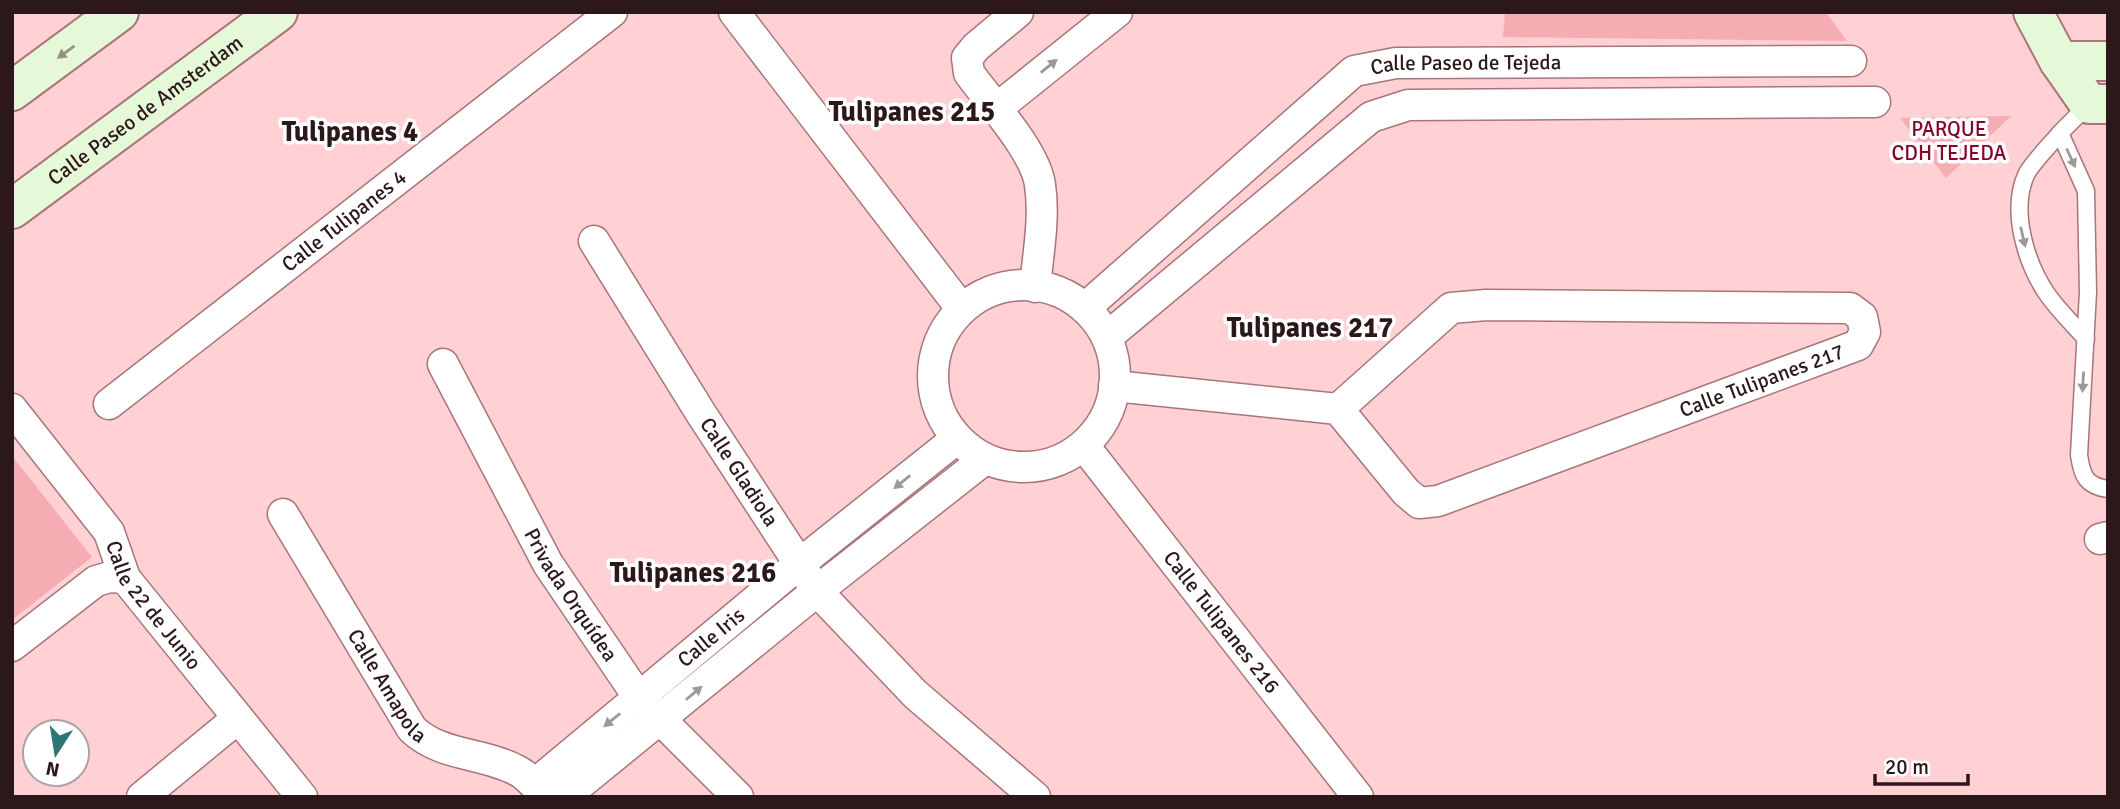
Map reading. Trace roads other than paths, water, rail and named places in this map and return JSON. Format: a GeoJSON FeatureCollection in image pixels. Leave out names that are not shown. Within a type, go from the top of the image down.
{"type":"FeatureCollection","features":[{"type":"Feature","properties":{"kind":"main road","name":"Calle Paseo de Amsterdam"},"geometry":{"type":"LineString","coordinates":[[12,209],[278,12]]}},
{"type":"Feature","properties":{"kind":"main road"},"geometry":{"type":"LineString","coordinates":[[2033,12],[2059,61],[2098,104]]}},
{"type":"Feature","properties":{"kind":"main road"},"geometry":{"type":"LineString","coordinates":[[12,91],[106,16]]}},
{"type":"Feature","properties":{"kind":"main road"},"geometry":{"type":"LineString","coordinates":[[2059,61],[2108,61]]}},
{"type":"Feature","properties":{"kind":"street","name":"Calle Tulipanes 4"},"geometry":{"type":"LineString","coordinates":[[109,404],[612,12]]}},
{"type":"Feature","properties":{"kind":"street"},"geometry":{"type":"LineString","coordinates":[[734,12],[961,308]]}},
{"type":"Feature","properties":{"kind":"street"},"geometry":{"type":"LineString","coordinates":[[1018,12],[975,47],[967,58],[969,73],[1031,156],[1040,184],[1041,228],[1035,287]]}},
{"type":"Feature","properties":{"kind":"street"},"geometry":{"type":"LineString","coordinates":[[996,109],[1117,12]]}},
{"type":"Feature","properties":{"kind":"street","name":"Calle Paseo de Tejeda"},"geometry":{"type":"LineString","coordinates":[[1085,308],[1354,71],[1396,63],[1852,61]]}},
{"type":"Feature","properties":{"kind":"street","name":"Calle Paseo de Tejeda"},"geometry":{"type":"LineString","coordinates":[[1107,337],[1370,117],[1408,105],[1874,102]]}},
{"type":"Feature","properties":{"kind":"street","name":"Calle Gladiola"},"geometry":{"type":"LineString","coordinates":[[594,241],[817,591],[915,694],[1035,797]]}},
{"type":"Feature","properties":{"kind":"street"},"geometry":{"type":"LineString","coordinates":[[1018,285],[1035,287],[1054,290],[1085,308],[1107,337],[1116,371],[1111,407],[1086,447],[1064,459],[1029,468],[985,458],[955,440],[941,416],[932,382],[937,346],[961,308],[984,293],[1018,285]]}},
{"type":"Feature","properties":{"kind":"street","name":"Calle Tulipanes 217"},"geometry":{"type":"LineString","coordinates":[[1486,305],[1850,308],[1862,317],[1865,332],[1858,345],[1438,501],[1419,503],[1406,492],[1338,410],[1451,308],[1486,305]]}},
{"type":"Feature","properties":{"kind":"street","name":"Privada Orquídea"},"geometry":{"type":"LineString","coordinates":[[443,364],[548,564],[639,698],[738,797]]}},
{"type":"Feature","properties":{"kind":"street"},"geometry":{"type":"LineString","coordinates":[[1114,386],[1338,410]]}},
{"type":"Feature","properties":{"kind":"street","name":"Calle 22 de Junio"},"geometry":{"type":"LineString","coordinates":[[12,409],[109,532],[125,578],[302,797]]}},
{"type":"Feature","properties":{"kind":"street","name":"Calle Iris"},"geometry":{"type":"LineString","coordinates":[[540,790],[639,698],[798,565],[955,440]]}},
{"type":"Feature","properties":{"kind":"street","name":"Calle Tulipanes 216"},"geometry":{"type":"LineString","coordinates":[[1086,447],[1358,797]]}},
{"type":"Feature","properties":{"kind":"street","name":"Calle Iris"},"geometry":{"type":"LineString","coordinates":[[564,797],[985,458]]}},
{"type":"Feature","properties":{"kind":"street","name":"Calle Amapola"},"geometry":{"type":"LineString","coordinates":[[283,514],[412,729],[430,743],[495,761],[518,771],[540,790]]}},
{"type":"Feature","properties":{"kind":"street"},"geometry":{"type":"LineString","coordinates":[[12,646],[96,581],[110,577],[125,578]]}},
{"type":"Feature","properties":{"kind":"street"},"geometry":{"type":"LineString","coordinates":[[142,797],[238,718]]}},
{"type":"Feature","properties":{"kind":"lane"},"geometry":{"type":"LineString","coordinates":[[2086,339],[2042,285],[2028,254],[2021,227],[2020,202],[2026,174],[2060,133],[2098,104]]}},
{"type":"Feature","properties":{"kind":"lane"},"geometry":{"type":"LineString","coordinates":[[2060,133],[2086,191],[2086,339],[2079,455],[2081,473],[2092,485],[2108,489]]}},
{"type":"Feature","properties":{"kind":"district","name":"Tulipanes 215"},"geometry":{"type":"Point","coordinates":[912,111]}},
{"type":"Feature","properties":{"kind":"district","name":"Tulipanes 4"},"geometry":{"type":"Point","coordinates":[350,131]}},
{"type":"Feature","properties":{"kind":"district","name":"Tulipanes 217"},"geometry":{"type":"Point","coordinates":[1310,327]}},
{"type":"Feature","properties":{"kind":"district","name":"Tulipanes 216"},"geometry":{"type":"Point","coordinates":[693,572]}},
{"type":"Feature","properties":{"kind":"park label","name":"PARQUE CDH TEJEDA"},"geometry":{"type":"Point","coordinates":[1949,141]}}]}
